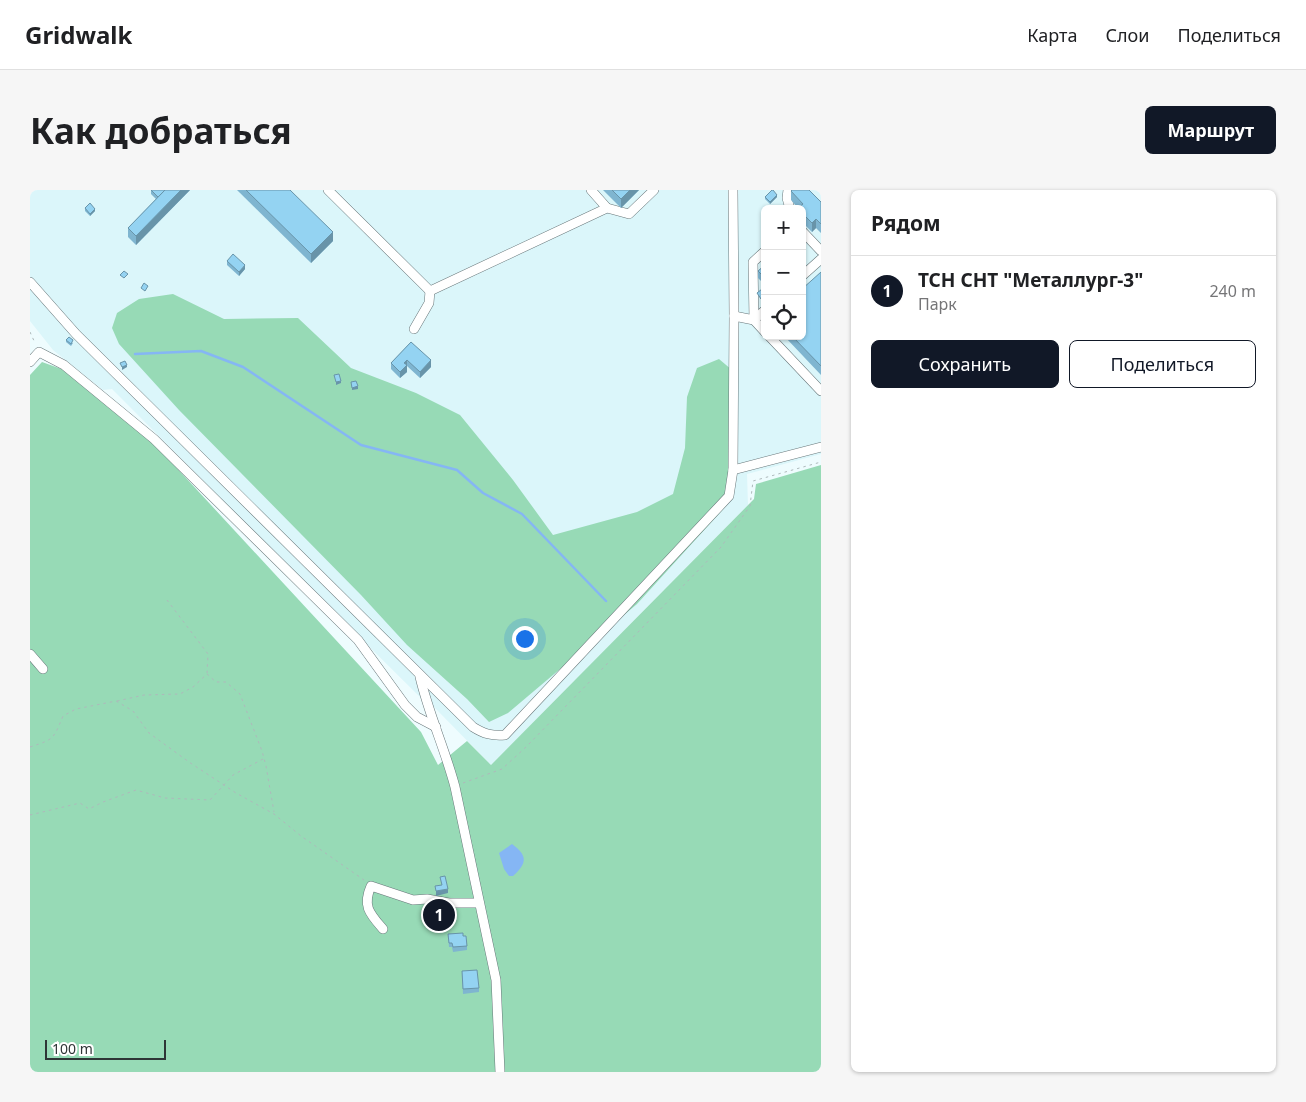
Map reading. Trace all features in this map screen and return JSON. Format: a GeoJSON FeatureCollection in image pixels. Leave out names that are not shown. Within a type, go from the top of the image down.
{"type":"FeatureCollection","features":[{"type":"Feature","properties":{"kind":"street"},"geometry":{"type":"LineString","coordinates":[[328,190],[430,291]]}},
{"type":"Feature","properties":{"kind":"street"},"geometry":{"type":"LineString","coordinates":[[590,190],[607,208],[629,214],[654,190]]}},
{"type":"Feature","properties":{"kind":"street"},"geometry":{"type":"LineString","coordinates":[[30,282],[76,334],[472,728],[482,734],[492,736],[505,735],[729,496],[733,470],[733,190]]}},
{"type":"Feature","properties":{"kind":"street"},"geometry":{"type":"LineString","coordinates":[[788,190],[789,205]]}},
{"type":"Feature","properties":{"kind":"street"},"geometry":{"type":"LineString","coordinates":[[430,291],[607,208]]}},
{"type":"Feature","properties":{"kind":"street"},"geometry":{"type":"LineString","coordinates":[[806,235],[821,251]]}},
{"type":"Feature","properties":{"kind":"street"},"geometry":{"type":"LineString","coordinates":[[754,320],[752,262],[761,254]]}},
{"type":"Feature","properties":{"kind":"street"},"geometry":{"type":"LineString","coordinates":[[806,272],[821,259]]}},
{"type":"Feature","properties":{"kind":"street"},"geometry":{"type":"LineString","coordinates":[[414,330],[428,303],[430,291]]}},
{"type":"Feature","properties":{"kind":"street"},"geometry":{"type":"LineString","coordinates":[[754,320],[761,314]]}},
{"type":"Feature","properties":{"kind":"street"},"geometry":{"type":"LineString","coordinates":[[734,316],[754,320],[761,328]]}},
{"type":"Feature","properties":{"kind":"street"},"geometry":{"type":"LineString","coordinates":[[773,340],[821,391]]}},
{"type":"Feature","properties":{"kind":"street"},"geometry":{"type":"LineString","coordinates":[[30,362],[39,352],[64,365],[154,439],[358,640],[405,705],[417,717],[436,727]]}},
{"type":"Feature","properties":{"kind":"street"},"geometry":{"type":"LineString","coordinates":[[733,470],[821,447]]}},
{"type":"Feature","properties":{"kind":"street"},"geometry":{"type":"LineString","coordinates":[[30,654],[43,669]]}},
{"type":"Feature","properties":{"kind":"street"},"geometry":{"type":"LineString","coordinates":[[420,677],[425,698],[447,756],[455,786],[496,980],[500,1072]]}},
{"type":"Feature","properties":{"kind":"street"},"geometry":{"type":"LineString","coordinates":[[382,929],[370,915],[366,897],[371,886],[412,900],[480,903]]}},
{"type":"Feature","properties":{"kind":"path"},"geometry":{"type":"LineString","coordinates":[[30,332],[39,352]]}},
{"type":"Feature","properties":{"kind":"path"},"geometry":{"type":"LineString","coordinates":[[455,786],[502,769],[526,747],[720,547],[750,506],[753,481],[821,462]]}},
{"type":"Feature","properties":{"kind":"path"},"geometry":{"type":"LineString","coordinates":[[30,747],[47,742],[56,733],[63,716],[76,709],[144,695],[180,694],[207,674],[208,654],[167,600]]}},
{"type":"Feature","properties":{"kind":"path"},"geometry":{"type":"LineString","coordinates":[[207,674],[216,682],[226,682],[240,694],[264,758],[274,814]]}},
{"type":"Feature","properties":{"kind":"path"},"geometry":{"type":"LineString","coordinates":[[116,701],[134,712],[149,733],[224,785],[274,814],[301,836],[371,886]]}},
{"type":"Feature","properties":{"kind":"path"},"geometry":{"type":"LineString","coordinates":[[30,815],[80,803],[90,809],[103,802],[136,790],[165,798],[210,800],[233,775],[264,758]]}},
{"type":"Feature","properties":{"kind":"shaded area"},"geometry":{"type":"Polygon","coordinates":[[[30,190],[821,190],[821,454],[747,474],[748,505],[491,765],[433,706],[423,700],[323,601],[112,389],[103,390],[53,350],[30,321],[30,190]]]}},
{"type":"Feature","properties":{"kind":"green space"},"geometry":{"type":"Polygon","coordinates":[[[173,294],[224,319],[298,318],[351,368],[416,393],[460,415],[513,480],[553,535],[637,512],[673,494],[685,448],[687,397],[697,368],[719,359],[732,370],[727,505],[637,604],[508,713],[489,722],[467,699],[407,645],[361,595],[179,410],[119,344],[112,328],[117,313],[139,299],[173,294]]]}},
{"type":"Feature","properties":{"kind":"green space"},"geometry":{"type":"Polygon","coordinates":[[[42,362],[67,371],[89,387],[161,451],[421,732],[438,765],[467,741],[491,765],[754,499],[756,484],[821,465],[821,1072],[30,1072],[30,375],[42,362]]]}},
{"type":"Feature","properties":{"kind":"water"},"geometry":{"type":"Polygon","coordinates":[[[512,844],[521,852],[524,860],[518,871],[513,876],[509,876],[504,869],[499,853],[512,844]]]}},
{"type":"Feature","properties":{"kind":"building"},"geometry":{"type":"Polygon","coordinates":[[[151,190],[165,190],[158,197],[151,190]]]}},
{"type":"Feature","properties":{"kind":"building"},"geometry":{"type":"Polygon","coordinates":[[[165,190],[181,190],[136,236],[128,228],[165,190]]]}},
{"type":"Feature","properties":{"kind":"building"},"geometry":{"type":"Polygon","coordinates":[[[246,190],[290,190],[333,232],[311,254],[246,190]]]}},
{"type":"Feature","properties":{"kind":"building"},"geometry":{"type":"Polygon","coordinates":[[[612,190],[630,190],[621,199],[612,190]]]}},
{"type":"Feature","properties":{"kind":"building"},"geometry":{"type":"Polygon","coordinates":[[[772,190],[777,195],[770,202],[765,197],[772,190]]]}},
{"type":"Feature","properties":{"kind":"building"},"geometry":{"type":"Polygon","coordinates":[[[809,190],[821,202],[821,224],[816,219],[812,223],[806,217],[806,205],[802,205],[803,204],[791,191],[809,190]]]}},
{"type":"Feature","properties":{"kind":"building"},"geometry":{"type":"Polygon","coordinates":[[[90,203],[95,209],[90,214],[85,208],[90,203]]]}},
{"type":"Feature","properties":{"kind":"building"},"geometry":{"type":"Polygon","coordinates":[[[233,254],[245,265],[239,272],[227,261],[233,254]]]}},
{"type":"Feature","properties":{"kind":"building"},"geometry":{"type":"Polygon","coordinates":[[[124,271],[128,274],[124,278],[120,275],[124,271]]]}},
{"type":"Feature","properties":{"kind":"building"},"geometry":{"type":"Polygon","coordinates":[[[821,272],[821,366],[796,340],[806,340],[806,285],[821,272]]]}},
{"type":"Feature","properties":{"kind":"building"},"geometry":{"type":"Polygon","coordinates":[[[144,283],[148,286],[145,291],[141,288],[144,283]]]}},
{"type":"Feature","properties":{"kind":"building"},"geometry":{"type":"Polygon","coordinates":[[[761,290],[761,299],[757,293],[761,290]]]}},
{"type":"Feature","properties":{"kind":"building"},"geometry":{"type":"Polygon","coordinates":[[[69,337],[73,340],[71,344],[66,340],[69,337]]]}},
{"type":"Feature","properties":{"kind":"building"},"geometry":{"type":"Polygon","coordinates":[[[411,342],[431,360],[420,372],[407,360],[404,363],[407,365],[400,372],[391,363],[411,342]]]}},
{"type":"Feature","properties":{"kind":"building"},"geometry":{"type":"Polygon","coordinates":[[[125,361],[127,365],[122,367],[120,363],[125,361]]]}},
{"type":"Feature","properties":{"kind":"building"},"geometry":{"type":"Polygon","coordinates":[[[339,374],[341,381],[336,382],[334,375],[339,374]]]}},
{"type":"Feature","properties":{"kind":"building"},"geometry":{"type":"Polygon","coordinates":[[[356,381],[358,386],[352,388],[351,382],[356,381]]]}},
{"type":"Feature","properties":{"kind":"building"},"geometry":{"type":"Polygon","coordinates":[[[445,876],[448,889],[436,891],[435,886],[442,885],[440,877],[445,876]]]}},
{"type":"Feature","properties":{"kind":"building"},"geometry":{"type":"Polygon","coordinates":[[[463,933],[463,936],[466,936],[467,946],[453,947],[452,943],[449,943],[448,934],[463,933]]]}},
{"type":"Feature","properties":{"kind":"building"},"geometry":{"type":"Polygon","coordinates":[[[477,970],[479,988],[463,989],[462,971],[477,970]]]}},
{"type":"Feature","properties":{"kind":"waterway"},"geometry":{"type":"LineString","coordinates":[[135,354],[201,351],[243,367],[361,445],[457,470],[483,493],[522,514],[606,601]]}},
{"type":"Feature","properties":{"kind":"place","name":"ТСН СНТ \"Металлург-3\""},"geometry":{"type":"Point","coordinates":[439,915]}}]}
